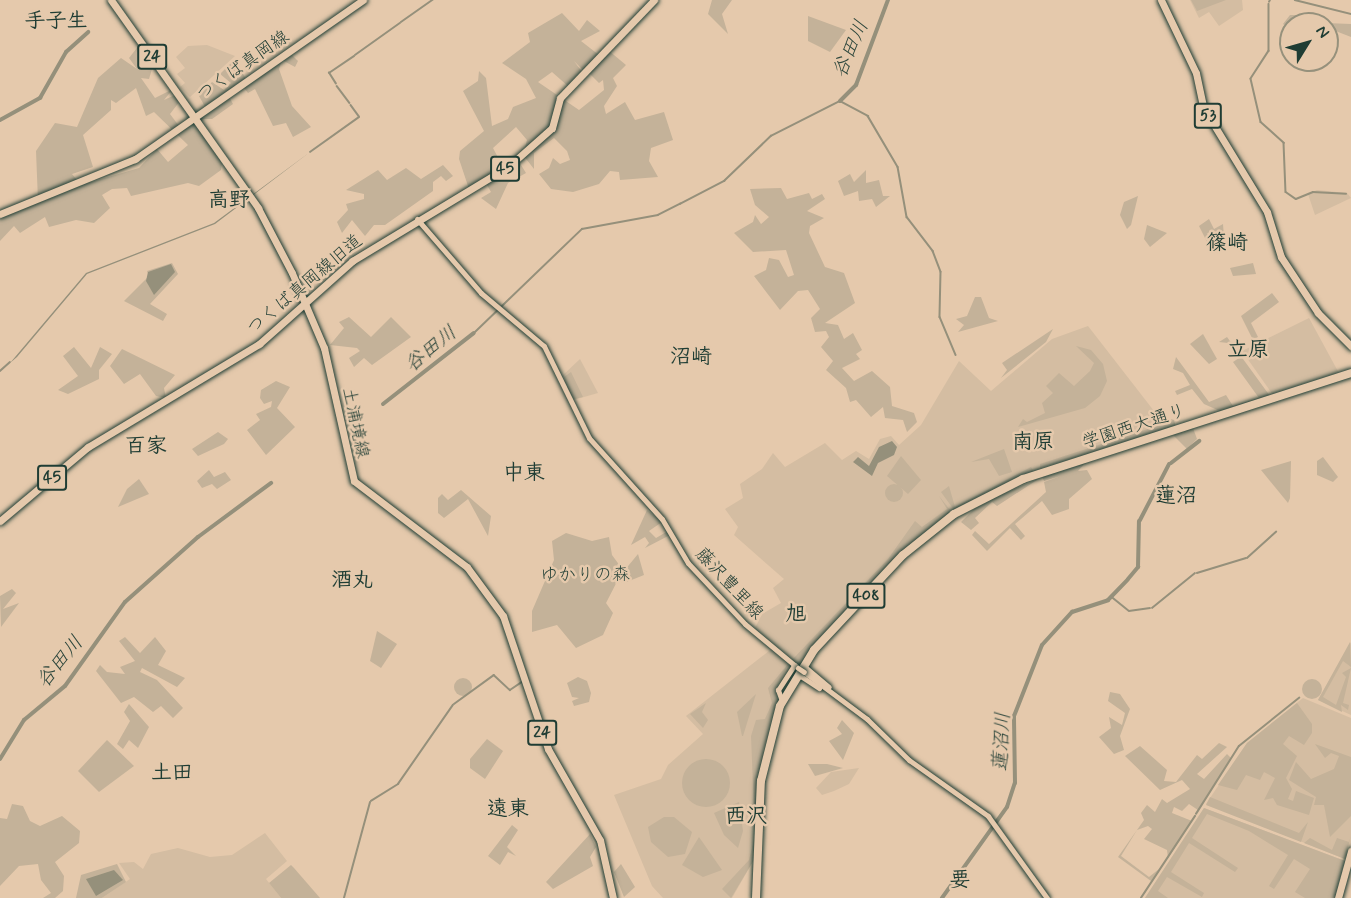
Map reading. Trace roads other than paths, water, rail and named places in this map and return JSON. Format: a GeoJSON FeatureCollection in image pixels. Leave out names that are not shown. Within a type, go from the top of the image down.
{"type":"FeatureCollection","features":[{"type":"Feature","properties":{"kind":"highway","name":"学園西大通り"},"geometry":{"type":"LineString","coordinates":[[757,898],[766,765],[779,717],[799,668],[903,558],[989,497],[1351,374]]}},
{"type":"Feature","properties":{"kind":"highway","name":"学園西大通り"},"geometry":{"type":"LineString","coordinates":[[757,898],[761,781],[782,701],[814,650],[903,555],[976,501],[1040,473],[1351,374]]}},
{"type":"Feature","properties":{"kind":"main road","name":"土浦境線"},"geometry":{"type":"LineString","coordinates":[[111,0],[258,208],[306,300],[326,355],[341,433],[360,488],[467,567],[500,612],[548,749],[596,830],[614,898]]}},
{"type":"Feature","properties":{"kind":"main road","name":"つくば真岡線"},"geometry":{"type":"LineString","coordinates":[[0,213],[139,156],[363,0]]}},
{"type":"Feature","properties":{"kind":"main road","name":"つくば真岡線旧道"},"geometry":{"type":"LineString","coordinates":[[0,521],[88,447],[255,347],[352,261],[417,219],[493,177],[550,130],[560,98],[654,0]]}},
{"type":"Feature","properties":{"kind":"main road","name":"53"},"geometry":{"type":"LineString","coordinates":[[1161,0],[1195,70],[1203,107],[1267,212],[1282,259],[1318,313],[1351,346]]}},
{"type":"Feature","properties":{"kind":"main road","name":"藤沢豊里線"},"geometry":{"type":"LineString","coordinates":[[417,219],[499,309],[544,346],[589,438],[657,512],[688,563],[774,649],[851,708],[905,757],[996,824],[1047,898]]}},
{"type":"Feature","properties":{"kind":"main road"},"geometry":{"type":"LineString","coordinates":[[782,701],[778,690],[799,668]]}},
{"type":"Feature","properties":{"kind":"main road"},"geometry":{"type":"LineString","coordinates":[[1339,898],[1351,851]]}},
{"type":"Feature","properties":{"kind":"main road"},"geometry":{"type":"LineString","coordinates":[[1339,898],[1351,860]]}},
{"type":"Feature","properties":{"kind":"waterway"},"geometry":{"type":"LineString","coordinates":[[401,22],[433,0]]}},
{"type":"Feature","properties":{"kind":"waterway","name":"谷田川"},"geometry":{"type":"LineString","coordinates":[[840,101],[856,85],[888,0]]}},
{"type":"Feature","properties":{"kind":"waterway","name":"谷田川"},"geometry":{"type":"LineString","coordinates":[[1295,0],[1351,14]]}},
{"type":"Feature","properties":{"kind":"waterway"},"geometry":{"type":"LineString","coordinates":[[1269,4],[1269,51],[1251,79],[1261,122],[1284,143],[1286,192],[1296,199],[1313,192],[1346,194]]}},
{"type":"Feature","properties":{"kind":"waterway"},"geometry":{"type":"LineString","coordinates":[[355,55],[400,23]]}},
{"type":"Feature","properties":{"kind":"waterway"},"geometry":{"type":"LineString","coordinates":[[0,120],[40,98],[66,52],[88,32]]}},
{"type":"Feature","properties":{"kind":"waterway"},"geometry":{"type":"LineString","coordinates":[[336,84],[329,73],[354,56]]}},
{"type":"Feature","properties":{"kind":"waterway"},"geometry":{"type":"LineString","coordinates":[[337,86],[350,103]]}},
{"type":"Feature","properties":{"kind":"waterway","name":"谷田川"},"geometry":{"type":"LineString","coordinates":[[502,306],[582,229],[658,215],[724,181],[771,136],[840,101],[868,116],[898,167],[907,217],[933,251],[941,272],[940,317],[956,355]]}},
{"type":"Feature","properties":{"kind":"waterway"},"geometry":{"type":"LineString","coordinates":[[310,152],[359,117],[351,106]]}},
{"type":"Feature","properties":{"kind":"waterway","name":"谷田川"},"geometry":{"type":"LineString","coordinates":[[474,333],[498,310]]}},
{"type":"Feature","properties":{"kind":"waterway","name":"谷田川"},"geometry":{"type":"LineString","coordinates":[[383,404],[474,333]]}},
{"type":"Feature","properties":{"kind":"waterway"},"geometry":{"type":"LineString","coordinates":[[0,371],[10,362]]}},
{"type":"Feature","properties":{"kind":"waterway","name":"蓮沼川"},"geometry":{"type":"LineString","coordinates":[[1171,463],[1199,441]]}},
{"type":"Feature","properties":{"kind":"waterway","name":"蓮沼川"},"geometry":{"type":"LineString","coordinates":[[1140,520],[1169,464]]}},
{"type":"Feature","properties":{"kind":"waterway","name":"谷田川"},"geometry":{"type":"LineString","coordinates":[[0,759],[24,720],[65,686],[125,602],[198,537],[271,483]]}},
{"type":"Feature","properties":{"kind":"waterway","name":"蓮沼川"},"geometry":{"type":"LineString","coordinates":[[1128,579],[1138,567],[1139,521]]}},
{"type":"Feature","properties":{"kind":"waterway"},"geometry":{"type":"LineString","coordinates":[[1247,558],[1276,532]]}},
{"type":"Feature","properties":{"kind":"waterway"},"geometry":{"type":"LineString","coordinates":[[1197,573],[1246,558]]}},
{"type":"Feature","properties":{"kind":"waterway"},"geometry":{"type":"LineString","coordinates":[[1152,608],[1195,573]]}},
{"type":"Feature","properties":{"kind":"waterway","name":"蓮沼川"},"geometry":{"type":"LineString","coordinates":[[942,898],[1007,807],[1015,783],[1014,716],[1042,645],[1072,612],[1108,600],[1127,580]]}},
{"type":"Feature","properties":{"kind":"waterway"},"geometry":{"type":"LineString","coordinates":[[1112,597],[1128,610]]}},
{"type":"Feature","properties":{"kind":"waterway"},"geometry":{"type":"LineString","coordinates":[[1129,611],[1150,608]]}},
{"type":"Feature","properties":{"kind":"waterway"},"geometry":{"type":"LineString","coordinates":[[454,704],[494,675],[510,690],[522,682]]}},
{"type":"Feature","properties":{"kind":"waterway"},"geometry":{"type":"LineString","coordinates":[[1196,814],[1239,746],[1299,698]]}},
{"type":"Feature","properties":{"kind":"waterway"},"geometry":{"type":"LineString","coordinates":[[371,801],[398,784],[453,705]]}},
{"type":"Feature","properties":{"kind":"waterway"},"geometry":{"type":"LineString","coordinates":[[344,898],[370,802]]}},
{"type":"Feature","properties":{"kind":"waterway"},"geometry":{"type":"LineString","coordinates":[[1141,898],[1195,816]]}},
{"type":"Feature","properties":{"kind":"district","name":"手子生"},"geometry":{"type":"Point","coordinates":[56,21]}},
{"type":"Feature","properties":{"kind":"district","name":"高野"},"geometry":{"type":"Point","coordinates":[229,200]}},
{"type":"Feature","properties":{"kind":"district","name":"篠崎"},"geometry":{"type":"Point","coordinates":[1227,243]}},
{"type":"Feature","properties":{"kind":"district","name":"立原"},"geometry":{"type":"Point","coordinates":[1248,350]}},
{"type":"Feature","properties":{"kind":"district","name":"沼崎"},"geometry":{"type":"Point","coordinates":[691,357]}},
{"type":"Feature","properties":{"kind":"district","name":"南原"},"geometry":{"type":"Point","coordinates":[1033,442]}},
{"type":"Feature","properties":{"kind":"district","name":"百家"},"geometry":{"type":"Point","coordinates":[146,446]}},
{"type":"Feature","properties":{"kind":"district","name":"中東"},"geometry":{"type":"Point","coordinates":[524,473]}},
{"type":"Feature","properties":{"kind":"district","name":"蓮沼"},"geometry":{"type":"Point","coordinates":[1176,496]}},
{"type":"Feature","properties":{"kind":"district","name":"酒丸"},"geometry":{"type":"Point","coordinates":[352,580]}},
{"type":"Feature","properties":{"kind":"district","name":"旭"},"geometry":{"type":"Point","coordinates":[796,614]}},
{"type":"Feature","properties":{"kind":"district","name":"土田"},"geometry":{"type":"Point","coordinates":[172,773]}},
{"type":"Feature","properties":{"kind":"district","name":"遠東"},"geometry":{"type":"Point","coordinates":[508,809]}},
{"type":"Feature","properties":{"kind":"district","name":"西沢"},"geometry":{"type":"Point","coordinates":[746,816]}},
{"type":"Feature","properties":{"kind":"district","name":"要"},"geometry":{"type":"Point","coordinates":[960,880]}},
{"type":"Feature","properties":{"kind":"park label","name":"ゆかりの森"},"geometry":{"type":"Point","coordinates":[585,575]}}]}
